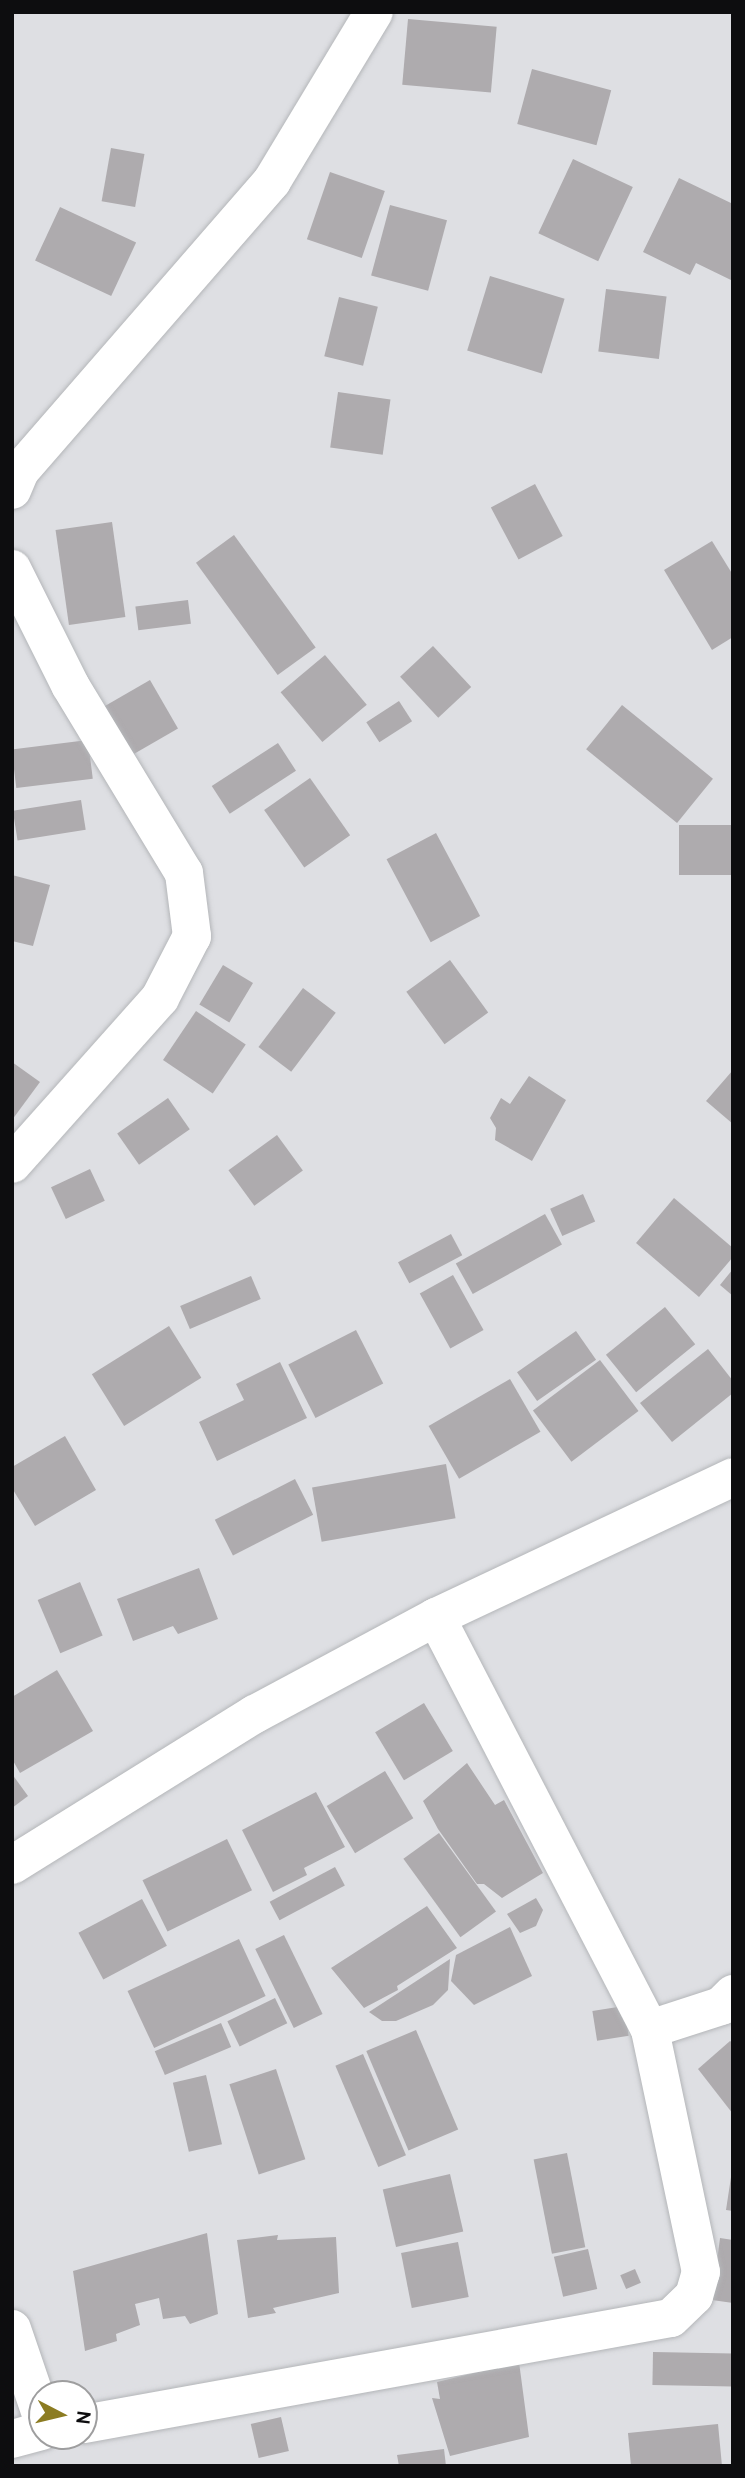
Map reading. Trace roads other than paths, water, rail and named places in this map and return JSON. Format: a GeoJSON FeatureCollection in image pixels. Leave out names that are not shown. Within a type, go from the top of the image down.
{"type":"FeatureCollection","features":[{"type":"Feature","properties":{"kind":"street"},"geometry":{"type":"LineString","coordinates":[[12,490],[20,471],[272,181],[374,12]]}},
{"type":"Feature","properties":{"kind":"street"},"geometry":{"type":"LineString","coordinates":[[12,569],[70,685],[184,873],[192,936],[160,998],[12,1164]]}},
{"type":"Feature","properties":{"kind":"street"},"geometry":{"type":"LineString","coordinates":[[12,1865],[255,1714],[436,1617],[733,1477]]}},
{"type":"Feature","properties":{"kind":"street"},"geometry":{"type":"LineString","coordinates":[[98,2421],[671,2318],[694,2297],[701,2272],[650,2029],[436,1617]]}},
{"type":"Feature","properties":{"kind":"street"},"geometry":{"type":"LineString","coordinates":[[650,2029],[721,2006],[733,1994]]}},
{"type":"Feature","properties":{"kind":"street"},"geometry":{"type":"LineString","coordinates":[[12,2329],[29,2380]]}}]}
